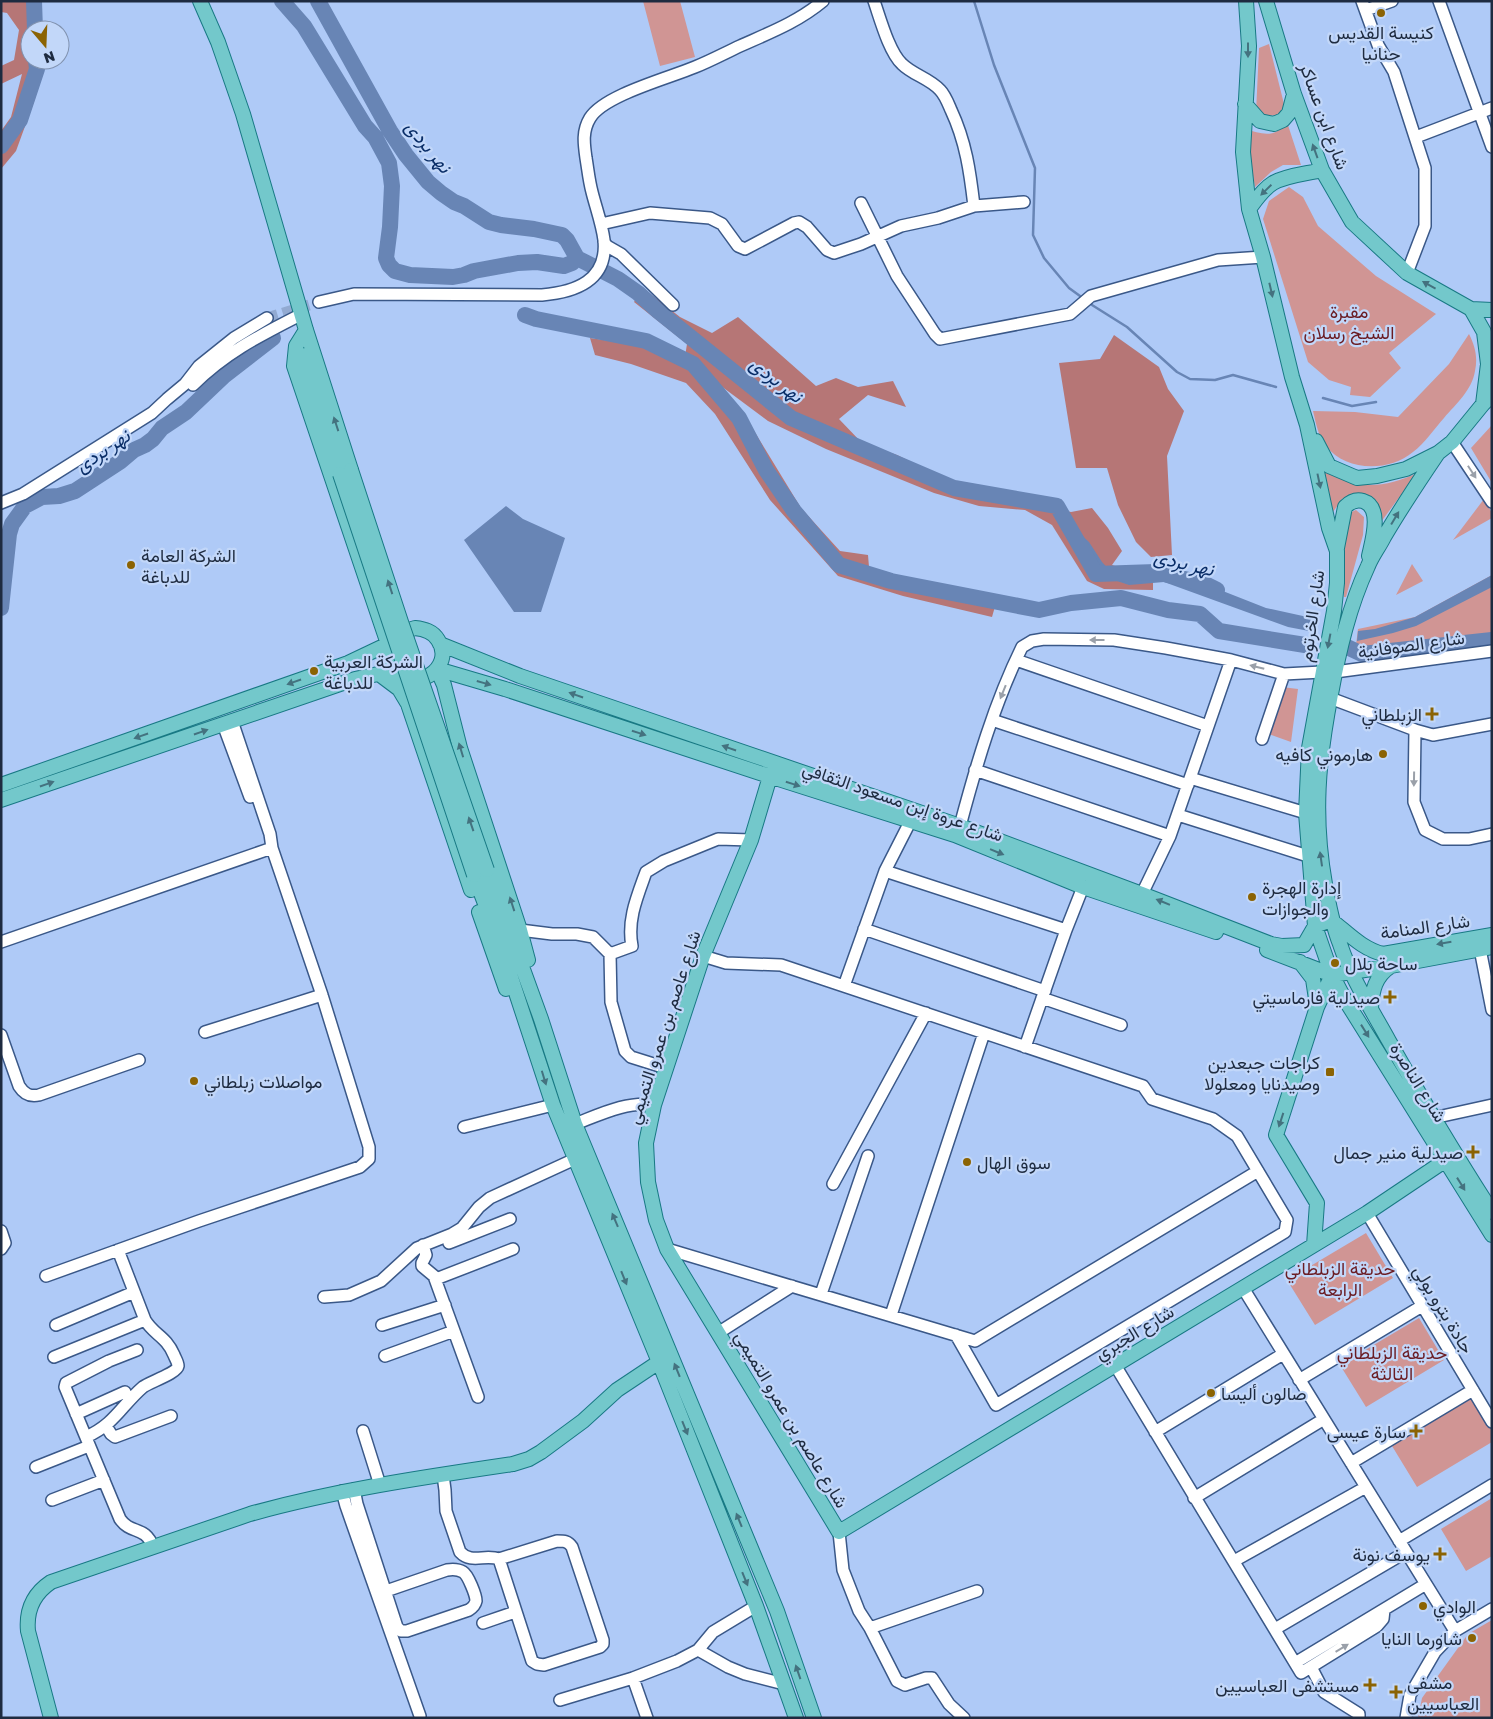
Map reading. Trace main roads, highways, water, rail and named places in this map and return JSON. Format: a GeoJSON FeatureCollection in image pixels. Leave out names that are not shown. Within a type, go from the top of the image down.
{"type":"FeatureCollection","features":[{"type":"Feature","properties":{"kind":"main road"},"geometry":{"type":"LineString","coordinates":[[200,1],[218,42],[243,114],[302,314],[306,330],[302,349],[304,369],[346,472],[481,872],[541,1019],[575,1124],[777,1611],[814,1718]]}},
{"type":"Feature","properties":{"kind":"main road"},"geometry":{"type":"LineString","coordinates":[[1246,1],[1249,46],[1243,152],[1249,209]]}},
{"type":"Feature","properties":{"kind":"main road","name":"شارع ابن عساكر"},"geometry":{"type":"LineString","coordinates":[[1266,1],[1294,94],[1322,170],[1352,222],[1407,273],[1471,309],[1492,310]]}},
{"type":"Feature","properties":{"kind":"main road"},"geometry":{"type":"LineString","coordinates":[[1245,104],[1260,121],[1274,124],[1283,120],[1290,113],[1294,94]]}},
{"type":"Feature","properties":{"kind":"main road"},"geometry":{"type":"LineString","coordinates":[[1249,209],[1273,183],[1322,170]]}},
{"type":"Feature","properties":{"kind":"main road","name":"شارع الخرتوم"},"geometry":{"type":"LineString","coordinates":[[1249,209],[1263,256],[1292,377],[1307,425],[1337,551],[1337,583],[1328,672],[1309,748],[1306,813],[1315,926],[1332,974]]}},
{"type":"Feature","properties":{"kind":"main road"},"geometry":{"type":"LineString","coordinates":[[1307,425],[1329,466],[1357,478],[1377,476],[1406,469],[1438,453],[1452,442],[1487,400],[1488,364],[1484,332],[1471,309]]}},
{"type":"Feature","properties":{"kind":"main road"},"geometry":{"type":"LineString","coordinates":[[1,785],[348,663],[388,644],[403,632],[415,628],[432,633],[440,644],[442,657],[438,669],[428,678],[421,680],[409,679],[403,676],[393,665],[388,644],[294,366],[296,346],[306,330]]}},
{"type":"Feature","properties":{"kind":"main road"},"geometry":{"type":"LineString","coordinates":[[1328,672],[1368,565],[1397,515],[1438,453]]}},
{"type":"Feature","properties":{"kind":"main road"},"geometry":{"type":"LineString","coordinates":[[1337,551],[1345,507],[1357,500],[1366,502],[1372,508],[1375,517],[1368,565]]}},
{"type":"Feature","properties":{"kind":"main road","name":"شارع عروة إبن مسعود الثقافي"},"geometry":{"type":"LineString","coordinates":[[440,644],[520,676],[772,770],[956,835],[1083,887],[1332,974],[1353,973]]}},
{"type":"Feature","properties":{"kind":"main road"},"geometry":{"type":"LineString","coordinates":[[438,669],[460,748],[520,930],[541,1019]]}},
{"type":"Feature","properties":{"kind":"main road","name":"شارع عروة إبن مسعود الثقافي"},"geometry":{"type":"LineString","coordinates":[[438,669],[960,826],[1270,944],[1282,946],[1304,945],[1315,926]]}},
{"type":"Feature","properties":{"kind":"main road","name":"شارع الناصرة"},"geometry":{"type":"LineString","coordinates":[[1328,672],[1330,698],[1320,752],[1317,814],[1320,856],[1332,920],[1340,947],[1371,1008],[1432,1118],[1492,1212]]}},
{"type":"Feature","properties":{"kind":"main road"},"geometry":{"type":"LineString","coordinates":[[1,800],[355,679],[378,674],[403,676]]}},
{"type":"Feature","properties":{"kind":"main road"},"geometry":{"type":"LineString","coordinates":[[378,674],[399,689],[408,704],[499,973],[536,1052]]}},
{"type":"Feature","properties":{"kind":"main road"},"geometry":{"type":"LineString","coordinates":[[448,703],[452,688],[465,678]]}},
{"type":"Feature","properties":{"kind":"main road","name":"شارع عاصم بن عمرو التميمي"},"geometry":{"type":"LineString","coordinates":[[772,770],[751,840],[703,956],[654,1105],[646,1143],[648,1182],[656,1220],[667,1249],[839,1532]]}},
{"type":"Feature","properties":{"kind":"main road"},"geometry":{"type":"LineString","coordinates":[[481,872],[496,932],[553,1105],[659,1362],[756,1606],[796,1718]]}},
{"type":"Feature","properties":{"kind":"main road"},"geometry":{"type":"LineString","coordinates":[[1315,926],[1332,920]]}},
{"type":"Feature","properties":{"kind":"main road","name":"شارع المنامة"},"geometry":{"type":"LineString","coordinates":[[1332,920],[1385,962],[1486,948]]}},
{"type":"Feature","properties":{"kind":"main road","name":"شارع المنامة"},"geometry":{"type":"LineString","coordinates":[[1353,973],[1385,962],[1492,935]]}},
{"type":"Feature","properties":{"kind":"main road"},"geometry":{"type":"LineString","coordinates":[[1299,961],[1313,980],[1317,1007]]}},
{"type":"Feature","properties":{"kind":"main road"},"geometry":{"type":"LineString","coordinates":[[1371,1008],[1373,991],[1385,962]]}},
{"type":"Feature","properties":{"kind":"main road"},"geometry":{"type":"LineString","coordinates":[[1314,1245],[1317,1202],[1276,1135],[1317,1007],[1332,974]]}},
{"type":"Feature","properties":{"kind":"main road","name":"شارع الناصرة"},"geometry":{"type":"LineString","coordinates":[[1332,974],[1344,998],[1492,1235]]}},
{"type":"Feature","properties":{"kind":"main road","name":"شارع الجبري"},"geometry":{"type":"LineString","coordinates":[[839,1532],[1367,1213],[1446,1160]]}},
{"type":"Feature","properties":{"kind":"main road"},"geometry":{"type":"LineString","coordinates":[[51,1718],[28,1631],[28,1612],[36,1595],[51,1582],[250,1514],[348,1490],[513,1464],[528,1459],[541,1452],[583,1420],[617,1390],[659,1362]]}},
{"type":"Feature","properties":{"kind":"water"},"geometry":{"type":"Polygon","coordinates":[[[506,506],[523,519],[565,538],[541,612],[514,612],[464,540],[506,506]]]}},
{"type":"Feature","properties":{"kind":"water"},"geometry":{"type":"Polygon","coordinates":[[[1064,519],[1089,542],[1112,573],[1156,572],[1205,584],[1266,608],[1312,618],[1309,631],[1288,627],[1164,582],[1129,585],[1096,574],[1064,519]]]}},
{"type":"Feature","properties":{"kind":"water"},"geometry":{"type":"Polygon","coordinates":[[[1492,575],[1492,587],[1416,626],[1357,641],[1358,631],[1375,629],[1415,617],[1492,575]]]}},
{"type":"Feature","properties":{"kind":"water"},"geometry":{"type":"Polygon","coordinates":[[[1492,640],[1492,645],[1378,656],[1362,654],[1492,640]]]}},
{"type":"Feature","properties":{"kind":"waterway","name":"نهر بردى"},"geometry":{"type":"LineString","coordinates":[[34,1],[35,20]]}},
{"type":"Feature","properties":{"kind":"waterway"},"geometry":{"type":"LineString","coordinates":[[282,1],[304,26],[365,126],[375,137],[389,163],[392,186],[386,258],[389,265],[395,271],[410,275],[453,277],[518,263],[537,262],[564,266],[572,263],[577,258]]}},
{"type":"Feature","properties":{"kind":"waterway","name":"نهر بردى"},"geometry":{"type":"LineString","coordinates":[[318,1],[390,131],[406,155],[428,182],[454,202],[489,222],[562,235],[577,258],[618,279],[638,293],[791,418],[954,488],[1057,506],[1096,574],[1156,572],[1205,584],[1217,590]]}},
{"type":"Feature","properties":{"kind":"waterway"},"geometry":{"type":"LineString","coordinates":[[974,1],[994,65],[1035,168],[1033,235],[1044,258],[1069,288],[1080,296]]}},
{"type":"Feature","properties":{"kind":"waterway","name":"نهر بردى"},"geometry":{"type":"LineString","coordinates":[[1,146],[20,120],[37,70]]}},
{"type":"Feature","properties":{"kind":"waterway"},"geometry":{"type":"LineString","coordinates":[[1092,305],[1127,327],[1177,372],[1190,379],[1215,380],[1233,375],[1276,387]]}},
{"type":"Feature","properties":{"kind":"waterway","name":"نهر بردى"},"geometry":{"type":"LineString","coordinates":[[525,315],[536,319],[646,341],[693,364],[739,418],[766,470],[794,511],[839,565],[891,581],[1039,610],[1071,603],[1121,598],[1168,610],[1200,614],[1219,631],[1305,645]]}},
{"type":"Feature","properties":{"kind":"waterway","name":"نهر بردى"},"geometry":{"type":"LineString","coordinates":[[1,608],[9,534],[12,524],[25,506],[42,497],[59,496],[75,491],[121,461],[134,450],[145,445],[162,428],[186,412],[224,376],[273,338]]}},
{"type":"Feature","properties":{"kind":"waterway"},"geometry":{"type":"LineString","coordinates":[[1323,398],[1352,406],[1376,402]]}},
{"type":"Feature","properties":{"kind":"waterway","name":"نهر بردى"},"geometry":{"type":"LineString","coordinates":[[1347,647],[1362,654],[1492,640]]}},
{"type":"Feature","properties":{"kind":"tunnel"},"geometry":{"type":"LineString","coordinates":[[267,318],[319,302]]}},
{"type":"Feature","properties":{"kind":"place","name":"كنيسة القديس حنانيا"},"geometry":{"type":"Point","coordinates":[1381,13]}},
{"type":"Feature","properties":{"kind":"place","name":"الشركة العامة للدباغة"},"geometry":{"type":"Point","coordinates":[131,565]}},
{"type":"Feature","properties":{"kind":"place","name":"الشركة العربية للدباغة"},"geometry":{"type":"Point","coordinates":[314,671]}},
{"type":"Feature","properties":{"kind":"place","name":"الزبلطاني"},"geometry":{"type":"Point","coordinates":[1432,714]}},
{"type":"Feature","properties":{"kind":"place","name":"هارموني كافيه"},"geometry":{"type":"Point","coordinates":[1383,754]}},
{"type":"Feature","properties":{"kind":"place","name":"إدارة الهجرة والجوازات"},"geometry":{"type":"Point","coordinates":[1252,897]}},
{"type":"Feature","properties":{"kind":"place","name":"ساحة بلال"},"geometry":{"type":"Point","coordinates":[1335,963]}},
{"type":"Feature","properties":{"kind":"place","name":"صيدلية فارماسيتي"},"geometry":{"type":"Point","coordinates":[1390,997]}},
{"type":"Feature","properties":{"kind":"place","name":"كراجات جبعدين وصيدنايا ومعلولا"},"geometry":{"type":"Point","coordinates":[1330,1072]}},
{"type":"Feature","properties":{"kind":"place","name":"مواصلات زبلطاني"},"geometry":{"type":"Point","coordinates":[194,1081]}},
{"type":"Feature","properties":{"kind":"place","name":"صيدلية منير جمال"},"geometry":{"type":"Point","coordinates":[1473,1152]}},
{"type":"Feature","properties":{"kind":"place","name":"سوق الهال"},"geometry":{"type":"Point","coordinates":[967,1162]}},
{"type":"Feature","properties":{"kind":"place","name":"صالون أليسا"},"geometry":{"type":"Point","coordinates":[1211,1393]}},
{"type":"Feature","properties":{"kind":"place","name":"سارة عيسى"},"geometry":{"type":"Point","coordinates":[1416,1431]}},
{"type":"Feature","properties":{"kind":"place","name":"يوسف نونة"},"geometry":{"type":"Point","coordinates":[1440,1554]}},
{"type":"Feature","properties":{"kind":"place","name":"الوادي"},"geometry":{"type":"Point","coordinates":[1423,1606]}},
{"type":"Feature","properties":{"kind":"place","name":"شاورما النايا"},"geometry":{"type":"Point","coordinates":[1472,1638]}},
{"type":"Feature","properties":{"kind":"place","name":"مستشفى العباسيين"},"geometry":{"type":"Point","coordinates":[1370,1685]}},
{"type":"Feature","properties":{"kind":"place","name":"مشفى العباسيين"},"geometry":{"type":"Point","coordinates":[1396,1692]}},
{"type":"Feature","properties":{"kind":"park label","name":"مقبرة الشيخ رسلان"},"geometry":{"type":"Point","coordinates":[1349,321]}},
{"type":"Feature","properties":{"kind":"park label","name":"حديقة الزبلطاني الرابعة"},"geometry":{"type":"Point","coordinates":[1340,1278]}},
{"type":"Feature","properties":{"kind":"park label","name":"حديقة الزبلطاني الثالثة"},"geometry":{"type":"Point","coordinates":[1392,1362]}}]}
